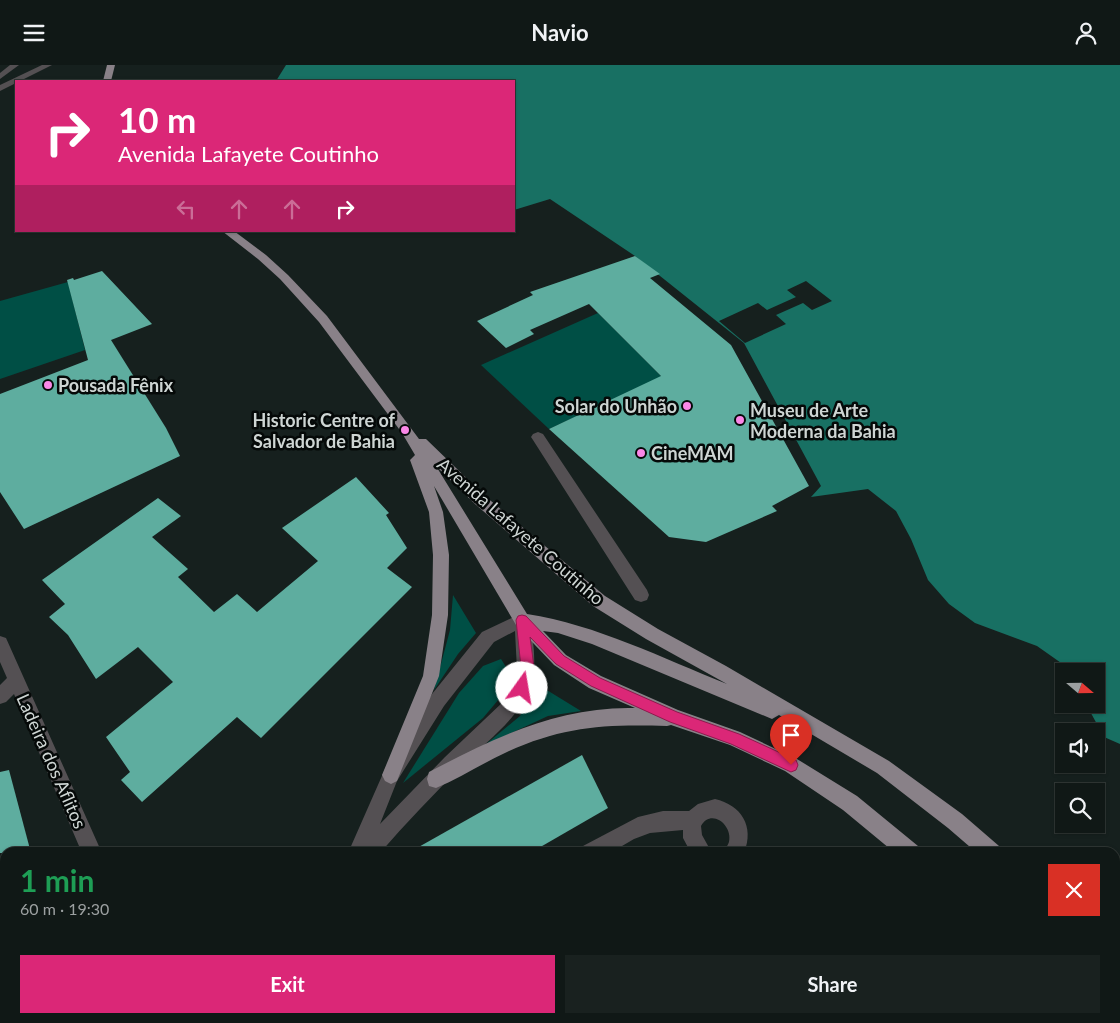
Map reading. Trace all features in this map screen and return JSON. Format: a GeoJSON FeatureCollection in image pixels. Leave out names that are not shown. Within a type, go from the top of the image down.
{"type":"FeatureCollection","features":[{"type":"Feature","properties":{"kind":"main road"},"geometry":{"type":"LineString","coordinates":[[107,80],[111,65]]}},
{"type":"Feature","properties":{"kind":"main road","name":"Avenida Lafayete Coutinho"},"geometry":{"type":"LineString","coordinates":[[228,232],[276,270],[323,319],[407,430],[522,620],[560,660],[595,682],[675,718],[734,738],[791,765],[850,803],[904,847]]}},
{"type":"Feature","properties":{"kind":"main road"},"geometry":{"type":"LineString","coordinates":[[391,775],[431,676],[440,615],[441,555],[436,511],[407,430]]}},
{"type":"Feature","properties":{"kind":"main road","name":"Avenida Lafayete Coutinho"},"geometry":{"type":"LineString","coordinates":[[407,430],[480,500],[599,601],[652,634],[720,671],[883,767],[955,821],[985,847]]}},
{"type":"Feature","properties":{"kind":"main road"},"geometry":{"type":"LineString","coordinates":[[522,620],[558,626],[595,638],[714,688],[810,725]]}},
{"type":"Feature","properties":{"kind":"main road"},"geometry":{"type":"LineString","coordinates":[[436,779],[499,746],[574,721],[594,718],[675,718]]}},
{"type":"Feature","properties":{"kind":"street"},"geometry":{"type":"LineString","coordinates":[[0,77],[15,65]]}},
{"type":"Feature","properties":{"kind":"street"},"geometry":{"type":"LineString","coordinates":[[17,80],[48,65]]}},
{"type":"Feature","properties":{"kind":"street"},"geometry":{"type":"LineString","coordinates":[[0,88],[15,81]]}},
{"type":"Feature","properties":{"kind":"street"},"geometry":{"type":"LineString","coordinates":[[538,437],[642,595]]}},
{"type":"Feature","properties":{"kind":"street"},"geometry":{"type":"LineString","coordinates":[[361,847],[391,775],[438,700],[488,637],[522,620],[528,667],[522,688],[511,707],[496,724],[467,748],[436,779],[372,847]]}},
{"type":"Feature","properties":{"kind":"street","name":"Ladeira dos Aflitos"},"geometry":{"type":"LineString","coordinates":[[0,643],[89,847]]}},
{"type":"Feature","properties":{"kind":"street"},"geometry":{"type":"LineString","coordinates":[[0,696],[17,680]]}},
{"type":"Feature","properties":{"kind":"street"},"geometry":{"type":"LineString","coordinates":[[697,847],[691,832],[693,821],[700,811],[710,807],[721,809],[732,817],[738,827],[739,840],[736,847]]}},
{"type":"Feature","properties":{"kind":"street"},"geometry":{"type":"LineString","coordinates":[[601,847],[640,825],[660,820],[693,821]]}},
{"type":"Feature","properties":{"kind":"shaded area"},"geometry":{"type":"Polygon","coordinates":[[[286,65],[1120,65],[1120,744],[1105,737],[1105,723],[1096,723],[1091,713],[1105,713],[1105,663],[1061,663],[1037,646],[975,623],[949,604],[928,580],[911,539],[896,511],[868,489],[811,497],[821,486],[744,343],[635,256],[550,199],[515,210],[515,80],[277,80],[286,65]]]}},
{"type":"Feature","properties":{"kind":"shaded area"},"geometry":{"type":"Polygon","coordinates":[[[68,282],[85,350],[0,379],[0,301],[68,282]]]}},
{"type":"Feature","properties":{"kind":"shaded area"},"geometry":{"type":"Polygon","coordinates":[[[598,313],[662,377],[549,429],[481,365],[598,313]]]}},
{"type":"Feature","properties":{"kind":"shaded area"},"geometry":{"type":"Polygon","coordinates":[[[453,595],[476,633],[458,654],[434,690],[450,630],[453,595]]]}},
{"type":"Feature","properties":{"kind":"shaded area"},"geometry":{"type":"Polygon","coordinates":[[[501,659],[511,675],[499,699],[483,718],[403,783],[459,693],[483,666],[501,659]]]}},
{"type":"Feature","properties":{"kind":"shaded area"},"geometry":{"type":"Polygon","coordinates":[[[537,684],[581,711],[548,716],[485,745],[520,716],[537,684]]]}},
{"type":"Feature","properties":{"kind":"pier"},"geometry":{"type":"Polygon","coordinates":[[[806,281],[832,301],[812,310],[803,303],[776,315],[786,324],[745,343],[719,321],[758,303],[767,310],[796,297],[787,290],[806,281]]]}},
{"type":"Feature","properties":{"kind":"building","name":"Solar do Unhão"},"geometry":{"type":"Polygon","coordinates":[[[635,256],[660,274],[650,278],[731,345],[809,486],[772,506],[777,511],[706,542],[669,537],[549,429],[661,376],[589,304],[530,330],[534,334],[506,348],[477,321],[533,295],[530,292],[635,256]]]}},
{"type":"Feature","properties":{"kind":"building"},"geometry":{"type":"Polygon","coordinates":[[[102,271],[152,324],[111,340],[166,428],[180,456],[24,529],[0,492],[0,394],[88,360],[67,280],[73,278],[74,280],[102,271]]]}},
{"type":"Feature","properties":{"kind":"building"},"geometry":{"type":"Polygon","coordinates":[[[356,477],[389,513],[386,515],[407,548],[387,568],[412,587],[261,738],[237,717],[142,802],[121,780],[130,772],[106,737],[173,682],[138,647],[96,679],[68,635],[49,617],[65,604],[42,580],[158,498],[181,516],[152,537],[188,569],[178,577],[214,612],[237,594],[257,612],[318,561],[282,528],[356,477]]]}},
{"type":"Feature","properties":{"kind":"building"},"geometry":{"type":"Polygon","coordinates":[[[582,755],[608,808],[540,847],[419,847],[582,755]]]}},
{"type":"Feature","properties":{"kind":"building"},"geometry":{"type":"Polygon","coordinates":[[[9,770],[29,847],[0,847],[0,772],[9,770]]]}},
{"type":"Feature","properties":{"kind":"place","name":"Pousada Fênix"},"geometry":{"type":"Point","coordinates":[48,385]}},
{"type":"Feature","properties":{"kind":"place","name":"Solar do Unhão"},"geometry":{"type":"Point","coordinates":[687,406]}},
{"type":"Feature","properties":{"kind":"place","name":"Museu de Arte Moderna da Bahia"},"geometry":{"type":"Point","coordinates":[740,420]}},
{"type":"Feature","properties":{"kind":"place","name":"Historic Centre of Salvador de Bahia"},"geometry":{"type":"Point","coordinates":[405,430]}},
{"type":"Feature","properties":{"kind":"place","name":"CineMAM"},"geometry":{"type":"Point","coordinates":[641,453]}},
{"type":"Feature","properties":{"kind":"route"},"geometry":{"type":"LineString","coordinates":[[522,688],[528,667],[522,620],[560,660],[595,682],[675,718],[734,738],[791,765]]}}]}
